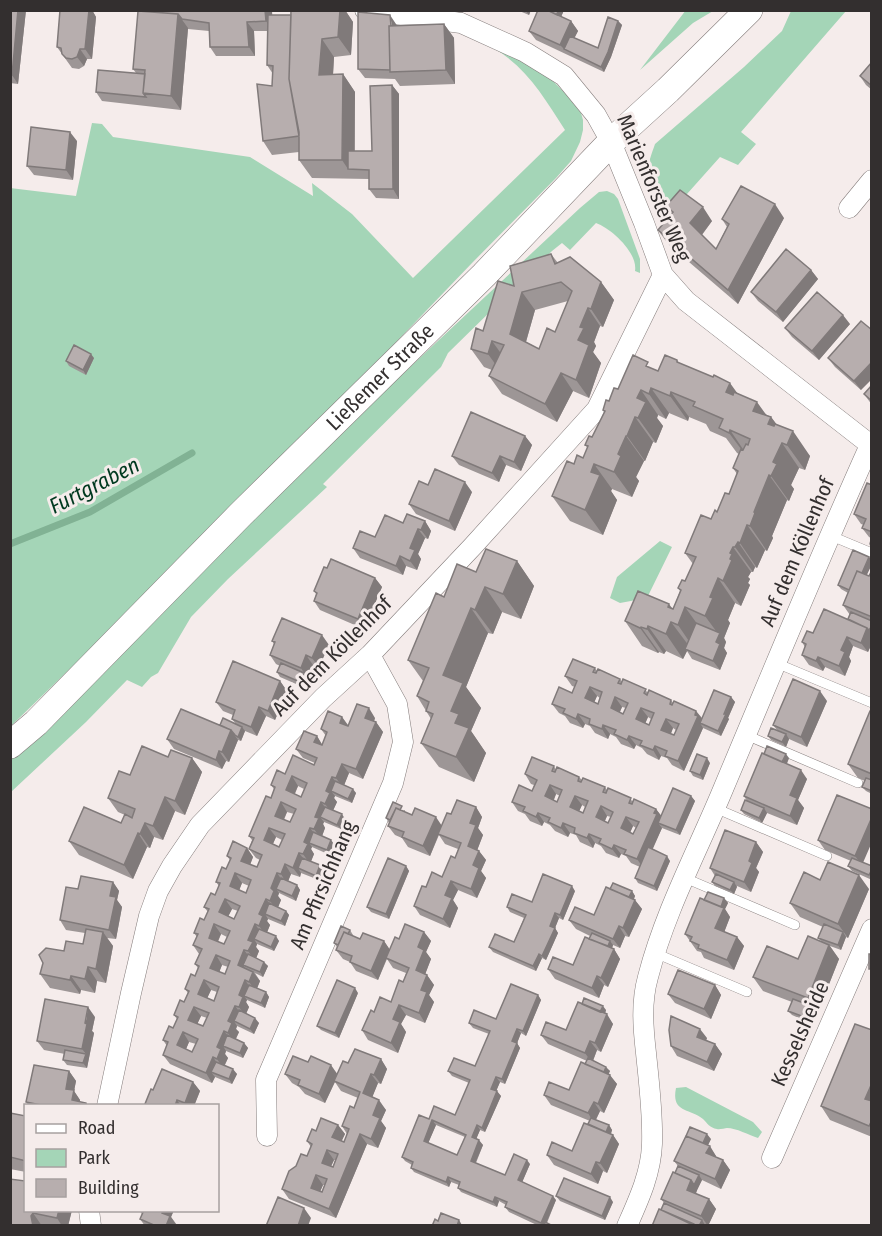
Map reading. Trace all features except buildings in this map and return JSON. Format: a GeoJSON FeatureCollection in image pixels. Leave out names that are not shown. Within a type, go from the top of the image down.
{"type":"FeatureCollection","features":[{"type":"Feature","properties":{"kind":"street","name":"Marienforster Weg"},"geometry":{"type":"LineString","coordinates":[[365,10],[461,23],[525,52],[564,76],[597,115],[611,142],[663,275],[686,301],[871,445]]}},
{"type":"Feature","properties":{"kind":"street","name":"Ließemer Straße"},"geometry":{"type":"LineString","coordinates":[[10,745],[36,723],[241,514],[484,275],[611,142],[675,84],[749,10]]}},
{"type":"Feature","properties":{"kind":"street"},"geometry":{"type":"LineString","coordinates":[[849,208],[872,180]]}},
{"type":"Feature","properties":{"kind":"street","name":"Auf dem Köllenhof"},"geometry":{"type":"LineString","coordinates":[[107,1104],[149,916],[158,891],[172,866],[200,825],[316,706],[370,655],[597,409],[663,275]]}},
{"type":"Feature","properties":{"kind":"street","name":"Auf dem Köllenhof"},"geometry":{"type":"LineString","coordinates":[[627,1226],[646,1180],[652,1146],[643,1003],[655,953],[672,906],[829,535],[871,445]]}},
{"type":"Feature","properties":{"kind":"street","name":"Am Pfirsichhang"},"geometry":{"type":"LineString","coordinates":[[267,1136],[266,1080],[393,783],[403,742],[397,704],[370,655]]}},
{"type":"Feature","properties":{"kind":"street","name":"Kesselsheide"},"geometry":{"type":"LineString","coordinates":[[772,1158],[872,929]]}},
{"type":"Feature","properties":{"kind":"lane"},"geometry":{"type":"LineString","coordinates":[[829,535],[872,553]]}},
{"type":"Feature","properties":{"kind":"lane"},"geometry":{"type":"LineString","coordinates":[[776,663],[872,703]]}},
{"type":"Feature","properties":{"kind":"lane"},"geometry":{"type":"LineString","coordinates":[[746,735],[858,783]]}},
{"type":"Feature","properties":{"kind":"lane"},"geometry":{"type":"LineString","coordinates":[[715,808],[827,856]]}},
{"type":"Feature","properties":{"kind":"lane"},"geometry":{"type":"LineString","coordinates":[[684,878],[795,925]]}},
{"type":"Feature","properties":{"kind":"lane"},"geometry":{"type":"LineString","coordinates":[[655,953],[747,992]]}},
{"type":"Feature","properties":{"kind":"green space"},"geometry":{"type":"Polygon","coordinates":[[[686,10],[713,11],[693,23],[640,70],[686,10]]]}},
{"type":"Feature","properties":{"kind":"green space"},"geometry":{"type":"Polygon","coordinates":[[[791,11],[846,11],[741,132],[756,144],[738,165],[720,157],[662,222],[648,178],[655,144],[782,31],[791,11]]]}},
{"type":"Feature","properties":{"kind":"green space"},"geometry":{"type":"Polygon","coordinates":[[[495,49],[515,55],[550,78],[581,113],[583,130],[571,161],[354,386],[11,726],[10,188],[76,196],[92,123],[102,124],[113,137],[250,157],[313,196],[312,183],[352,214],[413,278],[565,130],[526,75],[495,49]]]}},
{"type":"Feature","properties":{"kind":"green space"},"geometry":{"type":"Polygon","coordinates":[[[607,191],[618,199],[640,259],[640,273],[635,271],[635,264],[623,242],[596,223],[570,250],[562,243],[552,251],[448,353],[441,367],[323,484],[327,487],[228,579],[191,617],[158,673],[142,687],[127,680],[11,792],[11,758],[378,397],[580,208],[599,192],[607,191]]]}},
{"type":"Feature","properties":{"kind":"green space"},"geometry":{"type":"Polygon","coordinates":[[[660,541],[672,547],[647,598],[620,603],[610,598],[617,577],[660,541]]]}},
{"type":"Feature","properties":{"kind":"green space"},"geometry":{"type":"Polygon","coordinates":[[[686,1087],[753,1122],[762,1132],[758,1138],[734,1129],[712,1128],[703,1119],[682,1109],[676,1102],[676,1088],[686,1087]]]}},
{"type":"Feature","properties":{"kind":"waterway","name":"Furtgraben"},"geometry":{"type":"LineString","coordinates":[[10,544],[90,512],[192,453]]}}]}
